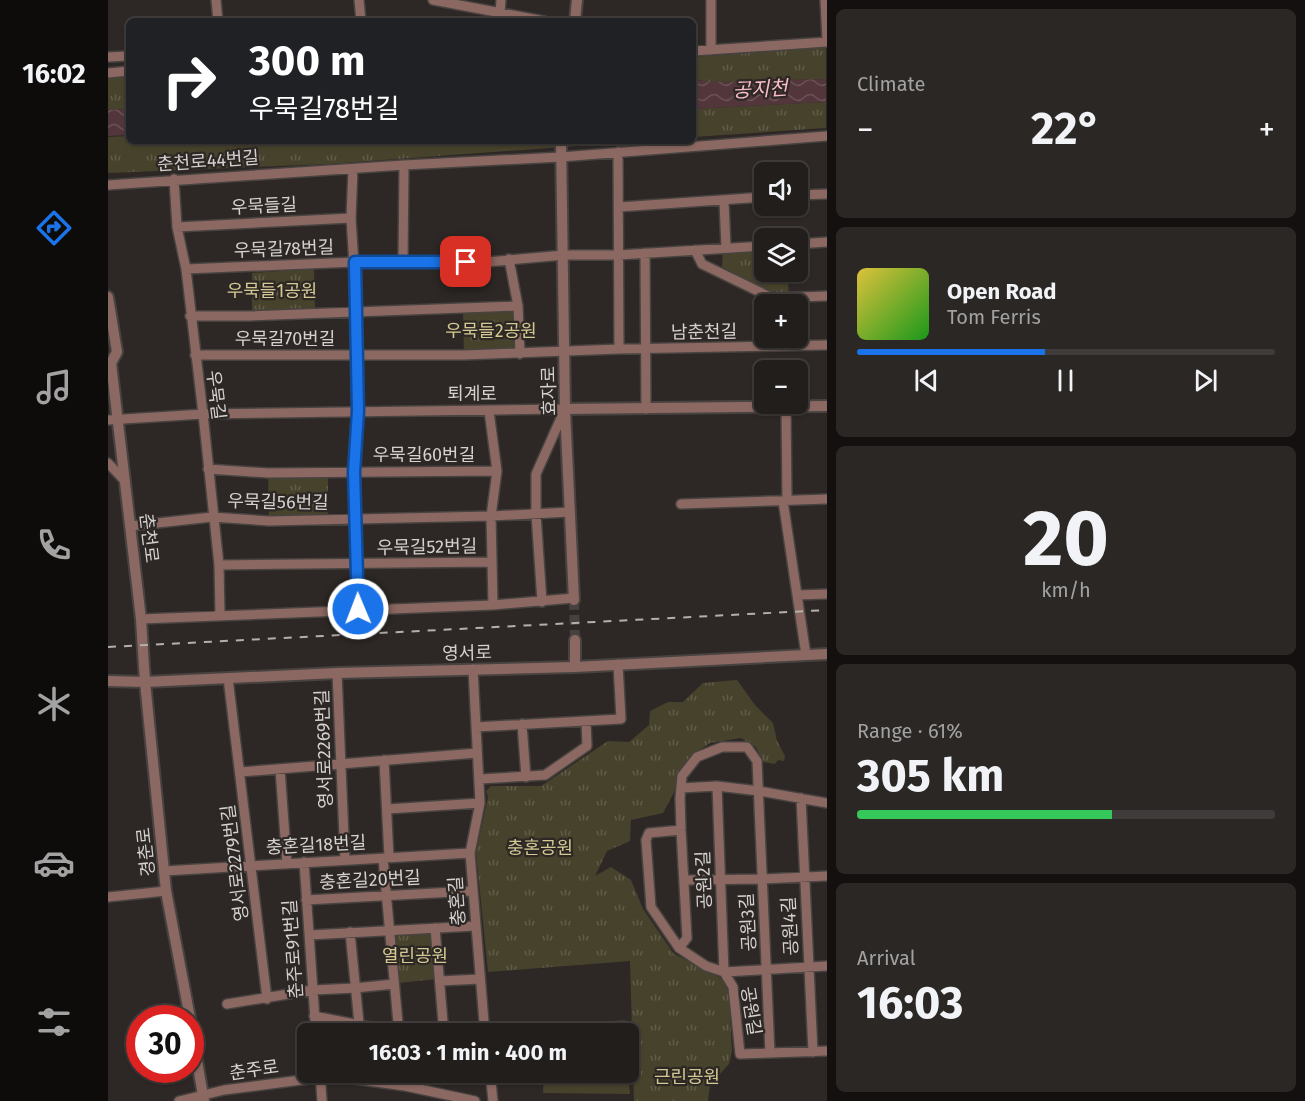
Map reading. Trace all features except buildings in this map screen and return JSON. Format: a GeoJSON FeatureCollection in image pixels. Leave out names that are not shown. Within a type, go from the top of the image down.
{"type":"FeatureCollection","features":[{"type":"Feature","properties":{"kind":"street"},"geometry":{"type":"LineString","coordinates":[[216,0],[218,18]]}},
{"type":"Feature","properties":{"kind":"street"},"geometry":{"type":"LineString","coordinates":[[359,0],[361,18]]}},
{"type":"Feature","properties":{"kind":"street"},"geometry":{"type":"LineString","coordinates":[[433,0],[528,18]]}},
{"type":"Feature","properties":{"kind":"street"},"geometry":{"type":"LineString","coordinates":[[500,13],[501,0]]}},
{"type":"Feature","properties":{"kind":"street"},"geometry":{"type":"LineString","coordinates":[[575,18],[577,0]]}},
{"type":"Feature","properties":{"kind":"street"},"geometry":{"type":"LineString","coordinates":[[711,0],[711,50]]}},
{"type":"Feature","properties":{"kind":"street"},"geometry":{"type":"LineString","coordinates":[[696,51],[826,41],[825,0]]}},
{"type":"Feature","properties":{"kind":"street"},"geometry":{"type":"LineString","coordinates":[[108,57],[126,56]]}},
{"type":"Feature","properties":{"kind":"street"},"geometry":{"type":"LineString","coordinates":[[108,73],[126,71]]}},
{"type":"Feature","properties":{"kind":"street","name":"춘천로44번길"},"geometry":{"type":"LineString","coordinates":[[108,185],[404,165],[561,148],[618,152],[826,136]]}},
{"type":"Feature","properties":{"kind":"street","name":"효자로"},"geometry":{"type":"LineString","coordinates":[[561,148],[565,410],[574,599]]}},
{"type":"Feature","properties":{"kind":"street"},"geometry":{"type":"LineString","coordinates":[[618,152],[619,349]]}},
{"type":"Feature","properties":{"kind":"street"},"geometry":{"type":"LineString","coordinates":[[404,165],[404,263]]}},
{"type":"Feature","properties":{"kind":"street"},"geometry":{"type":"LineString","coordinates":[[353,169],[351,218],[357,312],[358,411],[354,519],[358,609]]}},
{"type":"Feature","properties":{"kind":"street","name":"우묵길"},"geometry":{"type":"LineString","coordinates":[[174,179],[177,227],[186,269],[219,565],[220,615]]}},
{"type":"Feature","properties":{"kind":"street"},"geometry":{"type":"LineString","coordinates":[[808,195],[826,194]]}},
{"type":"Feature","properties":{"kind":"street"},"geometry":{"type":"LineString","coordinates":[[619,207],[754,198]]}},
{"type":"Feature","properties":{"kind":"street"},"geometry":{"type":"LineString","coordinates":[[724,201],[726,248]]}},
{"type":"Feature","properties":{"kind":"street","name":"우묵들길"},"geometry":{"type":"LineString","coordinates":[[177,227],[351,218]]}},
{"type":"Feature","properties":{"kind":"street"},"geometry":{"type":"LineString","coordinates":[[808,243],[826,242]]}},
{"type":"Feature","properties":{"kind":"street","name":"우묵길78번길"},"geometry":{"type":"LineString","coordinates":[[186,269],[355,262],[487,262],[564,255],[618,255],[754,247]]}},
{"type":"Feature","properties":{"kind":"street"},"geometry":{"type":"LineString","coordinates":[[695,250],[702,264],[759,294]]}},
{"type":"Feature","properties":{"kind":"street"},"geometry":{"type":"LineString","coordinates":[[645,253],[646,409]]}},
{"type":"Feature","properties":{"kind":"street"},"geometry":{"type":"LineString","coordinates":[[509,259],[518,306],[520,354]]}},
{"type":"Feature","properties":{"kind":"street"},"geometry":{"type":"LineString","coordinates":[[808,298],[826,296]]}},
{"type":"Feature","properties":{"kind":"street","name":"춘천로"},"geometry":{"type":"LineString","coordinates":[[108,297],[117,352],[110,367],[113,420],[125,481],[141,619],[145,681]]}},
{"type":"Feature","properties":{"kind":"street"},"geometry":{"type":"LineString","coordinates":[[190,316],[250,316],[518,306]]}},
{"type":"Feature","properties":{"kind":"street","name":"남춘천길"},"geometry":{"type":"LineString","coordinates":[[564,352],[754,343]]}},
{"type":"Feature","properties":{"kind":"street","name":"남춘천길"},"geometry":{"type":"LineString","coordinates":[[808,344],[826,345]]}},
{"type":"Feature","properties":{"kind":"street","name":"우묵길70번길"},"geometry":{"type":"LineString","coordinates":[[195,355],[564,352]]}},
{"type":"Feature","properties":{"kind":"street","name":"퇴계로"},"geometry":{"type":"LineString","coordinates":[[808,406],[826,406]]}},
{"type":"Feature","properties":{"kind":"street","name":"퇴계로"},"geometry":{"type":"LineString","coordinates":[[113,420],[203,414],[754,407]]}},
{"type":"Feature","properties":{"kind":"street"},"geometry":{"type":"LineString","coordinates":[[542,602],[536,514],[536,474],[565,410]]}},
{"type":"Feature","properties":{"kind":"street","name":"우묵길52번길"},"geometry":{"type":"LineString","coordinates":[[489,411],[497,471],[491,516],[493,605]]}},
{"type":"Feature","properties":{"kind":"street"},"geometry":{"type":"LineString","coordinates":[[786,414],[785,501],[806,655]]}},
{"type":"Feature","properties":{"kind":"street"},"geometry":{"type":"LineString","coordinates":[[108,462],[125,481]]}},
{"type":"Feature","properties":{"kind":"street","name":"우묵길60번길"},"geometry":{"type":"LineString","coordinates":[[208,469],[268,472],[497,471]]}},
{"type":"Feature","properties":{"kind":"street"},"geometry":{"type":"LineString","coordinates":[[681,504],[826,499]]}},
{"type":"Feature","properties":{"kind":"street","name":"우묵길56번길"},"geometry":{"type":"LineString","coordinates":[[130,526],[212,517],[269,521],[570,512]]}},
{"type":"Feature","properties":{"kind":"street","name":"우묵길52번길"},"geometry":{"type":"LineString","coordinates":[[219,565],[492,562]]}},
{"type":"Feature","properties":{"kind":"street"},"geometry":{"type":"LineString","coordinates":[[798,595],[826,594]]}},
{"type":"Feature","properties":{"kind":"street"},"geometry":{"type":"LineString","coordinates":[[141,619],[493,605],[574,599]]}},
{"type":"Feature","properties":{"kind":"street"},"geometry":{"type":"LineString","coordinates":[[575,639],[575,667]]}},
{"type":"Feature","properties":{"kind":"street","name":"영서로"},"geometry":{"type":"LineString","coordinates":[[108,681],[575,667],[826,654]]}},
{"type":"Feature","properties":{"kind":"street"},"geometry":{"type":"LineString","coordinates":[[476,727],[621,719],[618,664]]}},
{"type":"Feature","properties":{"kind":"street","name":"충혼길"},"geometry":{"type":"LineString","coordinates":[[473,669],[480,803],[470,853],[484,1023]]}},
{"type":"Feature","properties":{"kind":"street","name":"영서로2269번길"},"geometry":{"type":"LineString","coordinates":[[337,673],[345,860]]}},
{"type":"Feature","properties":{"kind":"street","name":"영서로2279번길"},"geometry":{"type":"LineString","coordinates":[[228,678],[267,999]]}},
{"type":"Feature","properties":{"kind":"street","name":"경춘로"},"geometry":{"type":"LineString","coordinates":[[145,681],[166,891],[187,1005]]}},
{"type":"Feature","properties":{"kind":"street"},"geometry":{"type":"LineString","coordinates":[[480,778],[545,775],[587,746],[586,721]]}},
{"type":"Feature","properties":{"kind":"street"},"geometry":{"type":"LineString","coordinates":[[522,724],[526,777]]}},
{"type":"Feature","properties":{"kind":"street","name":"공원3길"},"geometry":{"type":"LineString","coordinates":[[681,788],[682,776],[697,757],[722,747],[747,747],[757,760],[770,1053]]}},
{"type":"Feature","properties":{"kind":"street"},"geometry":{"type":"LineString","coordinates":[[240,772],[477,753]]}},
{"type":"Feature","properties":{"kind":"street"},"geometry":{"type":"LineString","coordinates":[[384,760],[387,809],[386,896],[394,984],[400,1023]]}},
{"type":"Feature","properties":{"kind":"street"},"geometry":{"type":"LineString","coordinates":[[280,769],[287,864]]}},
{"type":"Feature","properties":{"kind":"street"},"geometry":{"type":"LineString","coordinates":[[679,948],[687,938],[681,788],[717,786],[826,803]]}},
{"type":"Feature","properties":{"kind":"street","name":"공원2길"},"geometry":{"type":"LineString","coordinates":[[717,786],[724,972]]}},
{"type":"Feature","properties":{"kind":"street","name":"공원4길"},"geometry":{"type":"LineString","coordinates":[[801,798],[813,1052]]}},
{"type":"Feature","properties":{"kind":"street"},"geometry":{"type":"LineString","coordinates":[[387,809],[480,803]]}},
{"type":"Feature","properties":{"kind":"street","name":"공원길"},"geometry":{"type":"LineString","coordinates":[[681,830],[649,833],[646,840],[651,908],[679,948],[706,966],[724,972],[733,987],[740,1054],[770,1053]]}},
{"type":"Feature","properties":{"kind":"street","name":"충혼길18번길"},"geometry":{"type":"LineString","coordinates":[[164,871],[470,853]]}},
{"type":"Feature","properties":{"kind":"street","name":"춘주로91번길"},"geometry":{"type":"LineString","coordinates":[[304,862],[315,1023]]}},
{"type":"Feature","properties":{"kind":"street"},"geometry":{"type":"LineString","coordinates":[[684,880],[720,881],[826,876]]}},
{"type":"Feature","properties":{"kind":"street"},"geometry":{"type":"LineString","coordinates":[[108,897],[166,891]]}},
{"type":"Feature","properties":{"kind":"street","name":"충혼길20번길"},"geometry":{"type":"LineString","coordinates":[[306,900],[472,891]]}},
{"type":"Feature","properties":{"kind":"street"},"geometry":{"type":"LineString","coordinates":[[310,935],[475,926]]}},
{"type":"Feature","properties":{"kind":"street"},"geometry":{"type":"LineString","coordinates":[[435,928],[443,1023]]}},
{"type":"Feature","properties":{"kind":"street"},"geometry":{"type":"LineString","coordinates":[[314,1016],[359,1023],[350,932]]}},
{"type":"Feature","properties":{"kind":"street"},"geometry":{"type":"LineString","coordinates":[[724,972],[826,966]]}},
{"type":"Feature","properties":{"kind":"street"},"geometry":{"type":"LineString","coordinates":[[440,981],[480,979]]}},
{"type":"Feature","properties":{"kind":"street"},"geometry":{"type":"LineString","coordinates":[[227,1004],[313,990],[394,984]]}},
{"type":"Feature","properties":{"kind":"street"},"geometry":{"type":"LineString","coordinates":[[770,1053],[826,1051]]}},
{"type":"Feature","properties":{"kind":"street","name":"춘주로"},"geometry":{"type":"LineString","coordinates":[[179,1101],[297,1080]]}},
{"type":"Feature","properties":{"kind":"street","name":"경춘로"},"geometry":{"type":"LineString","coordinates":[[200,1083],[203,1098]]}},
{"type":"Feature","properties":{"kind":"street"},"geometry":{"type":"LineString","coordinates":[[320,1083],[321,1101]]}},
{"type":"Feature","properties":{"kind":"street","name":"춘주로"},"geometry":{"type":"LineString","coordinates":[[383,1083],[475,1101]]}},
{"type":"Feature","properties":{"kind":"street"},"geometry":{"type":"LineString","coordinates":[[491,1083],[493,1101]]}},
{"type":"Feature","properties":{"kind":"green space"},"geometry":{"type":"Polygon","coordinates":[[[826,47],[826,79],[719,82],[696,80],[696,57],[826,47]]]}},
{"type":"Feature","properties":{"kind":"green space"},"geometry":{"type":"Polygon","coordinates":[[[126,76],[126,109],[108,110],[108,77],[126,76]]]}},
{"type":"Feature","properties":{"kind":"green space"},"geometry":{"type":"Polygon","coordinates":[[[826,102],[826,128],[696,137],[696,109],[826,102]]]}},
{"type":"Feature","properties":{"kind":"green space"},"geometry":{"type":"Polygon","coordinates":[[[126,136],[126,144],[605,144],[329,164],[108,173],[108,137],[126,136]]]}},
{"type":"Feature","properties":{"kind":"green space"},"geometry":{"type":"Polygon","coordinates":[[[754,249],[754,282],[788,282],[789,294],[773,294],[722,267],[723,250],[754,249]]]}},
{"type":"Feature","properties":{"kind":"green space","name":"우묵들1공원"},"geometry":{"type":"Polygon","coordinates":[[[314,269],[315,309],[252,312],[252,273],[314,269]]]}},
{"type":"Feature","properties":{"kind":"green space","name":"우묵들2공원"},"geometry":{"type":"Polygon","coordinates":[[[518,306],[520,354],[464,355],[463,308],[518,306]]]}},
{"type":"Feature","properties":{"kind":"green space"},"geometry":{"type":"Polygon","coordinates":[[[328,472],[328,519],[269,521],[268,473],[328,472]]]}},
{"type":"Feature","properties":{"kind":"green space","name":"충혼공원"},"geometry":{"type":"Polygon","coordinates":[[[737,680],[755,705],[773,723],[777,741],[785,756],[784,761],[778,760],[775,764],[763,762],[756,747],[741,738],[710,743],[695,753],[663,813],[631,820],[630,841],[607,851],[595,876],[611,867],[631,880],[643,909],[674,954],[723,980],[729,993],[732,1051],[729,1064],[710,1085],[708,1101],[634,1101],[633,1083],[639,1083],[639,1023],[632,1023],[630,961],[488,972],[476,852],[488,797],[486,791],[491,786],[541,786],[608,741],[629,742],[649,725],[650,711],[668,702],[683,702],[703,683],[737,680]]]}},
{"type":"Feature","properties":{"kind":"green space","name":"열린공원"},"geometry":{"type":"Polygon","coordinates":[[[432,930],[437,979],[398,983],[394,933],[432,930]]]}},
{"type":"Feature","properties":{"kind":"green space"},"geometry":{"type":"Polygon","coordinates":[[[625,1020],[625,1023],[585,1023],[625,1020]]]}},
{"type":"Feature","properties":{"kind":"green space"},"geometry":{"type":"Polygon","coordinates":[[[544,1083],[629,1083],[630,1094],[543,1093],[544,1083]]]}},
{"type":"Feature","properties":{"kind":"water","name":"공지천"},"geometry":{"type":"Polygon","coordinates":[[[826,79],[826,102],[696,109],[696,80],[719,82],[826,79]]]}},
{"type":"Feature","properties":{"kind":"water"},"geometry":{"type":"Polygon","coordinates":[[[126,109],[126,135],[108,136],[108,110],[126,109]]]}},
{"type":"Feature","properties":{"kind":"tunnel"},"geometry":{"type":"LineString","coordinates":[[574,600],[575,640]]}},
{"type":"Feature","properties":{"kind":"railway"},"geometry":{"type":"LineString","coordinates":[[108,647],[827,610]]}},
{"type":"Feature","properties":{"kind":"route"},"geometry":{"type":"LineString","coordinates":[[358,609],[354,519],[358,411],[355,262],[466,262]]}},
{"type":"Feature","properties":{"kind":"park label","name":"근린공원"},"geometry":{"type":"Point","coordinates":[687,1077]}}]}
